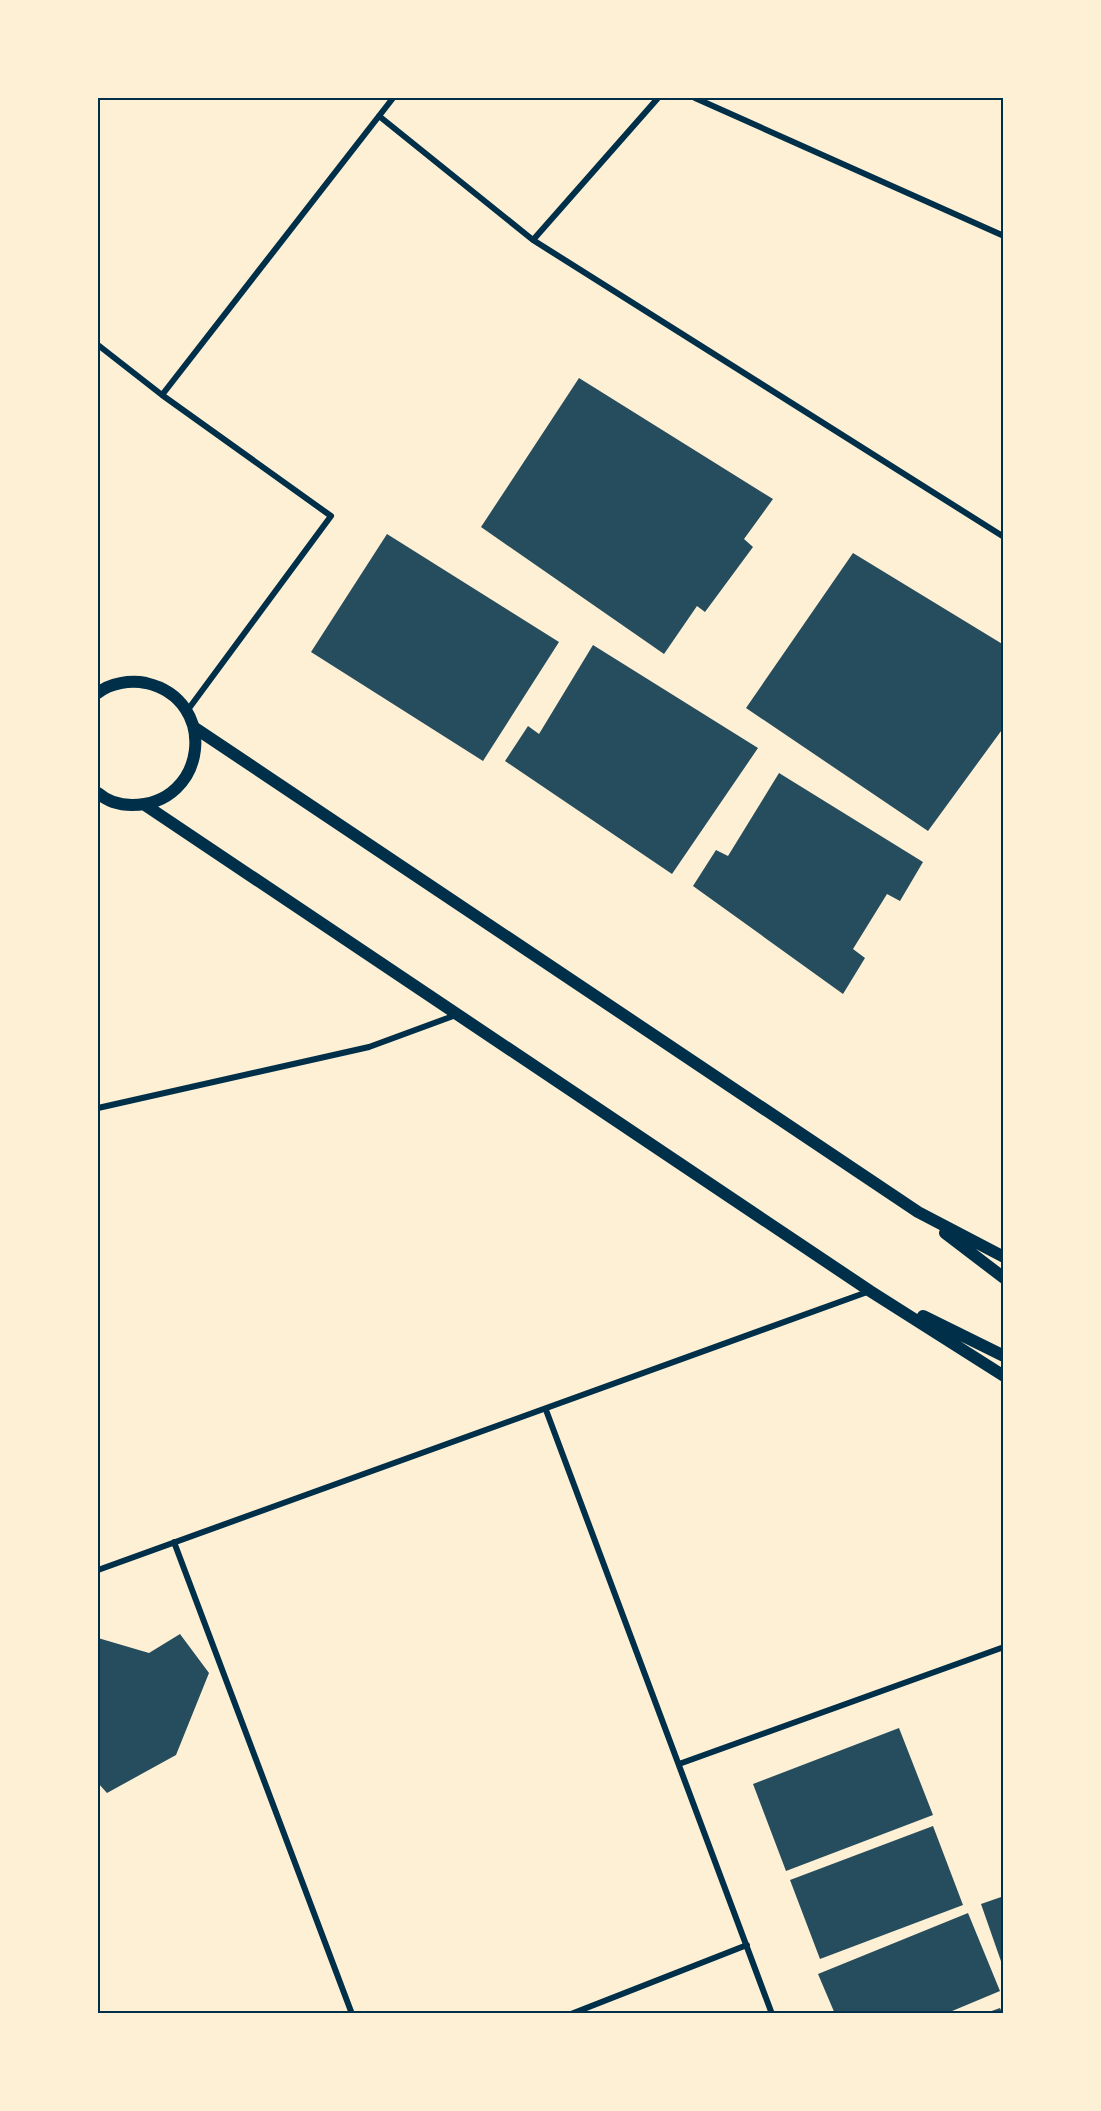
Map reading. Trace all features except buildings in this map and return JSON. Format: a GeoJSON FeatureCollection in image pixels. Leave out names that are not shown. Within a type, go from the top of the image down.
{"type":"FeatureCollection","features":[{"type":"Feature","properties":{"kind":"main road"},"geometry":{"type":"LineString","coordinates":[[98,793],[123,805],[145,805],[166,797],[182,783],[192,767],[196,747],[195,728],[187,711],[174,696],[158,686],[139,682],[119,683],[99,690]]}},
{"type":"Feature","properties":{"kind":"main road"},"geometry":{"type":"LineString","coordinates":[[195,728],[918,1212],[1004,1278]]}},
{"type":"Feature","properties":{"kind":"main road"},"geometry":{"type":"LineString","coordinates":[[145,805],[870,1291],[1004,1376]]}},
{"type":"Feature","properties":{"kind":"main road"},"geometry":{"type":"LineString","coordinates":[[918,1212],[1004,1257]]}},
{"type":"Feature","properties":{"kind":"main road"},"geometry":{"type":"LineString","coordinates":[[870,1291],[1004,1356]]}},
{"type":"Feature","properties":{"kind":"street"},"geometry":{"type":"LineString","coordinates":[[162,395],[393,98]]}},
{"type":"Feature","properties":{"kind":"street"},"geometry":{"type":"LineString","coordinates":[[533,240],[658,98]]}},
{"type":"Feature","properties":{"kind":"street"},"geometry":{"type":"LineString","coordinates":[[695,98],[1004,236]]}},
{"type":"Feature","properties":{"kind":"street"},"geometry":{"type":"LineString","coordinates":[[379,116],[533,240],[1004,537]]}},
{"type":"Feature","properties":{"kind":"street"},"geometry":{"type":"LineString","coordinates":[[98,345],[162,395],[331,516],[187,711]]}},
{"type":"Feature","properties":{"kind":"street"},"geometry":{"type":"LineString","coordinates":[[98,1108],[369,1047],[457,1015]]}},
{"type":"Feature","properties":{"kind":"street"},"geometry":{"type":"LineString","coordinates":[[98,1570],[870,1291]]}},
{"type":"Feature","properties":{"kind":"street"},"geometry":{"type":"LineString","coordinates":[[546,1410],[772,2013]]}},
{"type":"Feature","properties":{"kind":"street"},"geometry":{"type":"LineString","coordinates":[[174,1542],[352,2013]]}},
{"type":"Feature","properties":{"kind":"street"},"geometry":{"type":"LineString","coordinates":[[679,1764],[1004,1647]]}},
{"type":"Feature","properties":{"kind":"street"},"geometry":{"type":"LineString","coordinates":[[571,2013],[747,1945]]}}]}
